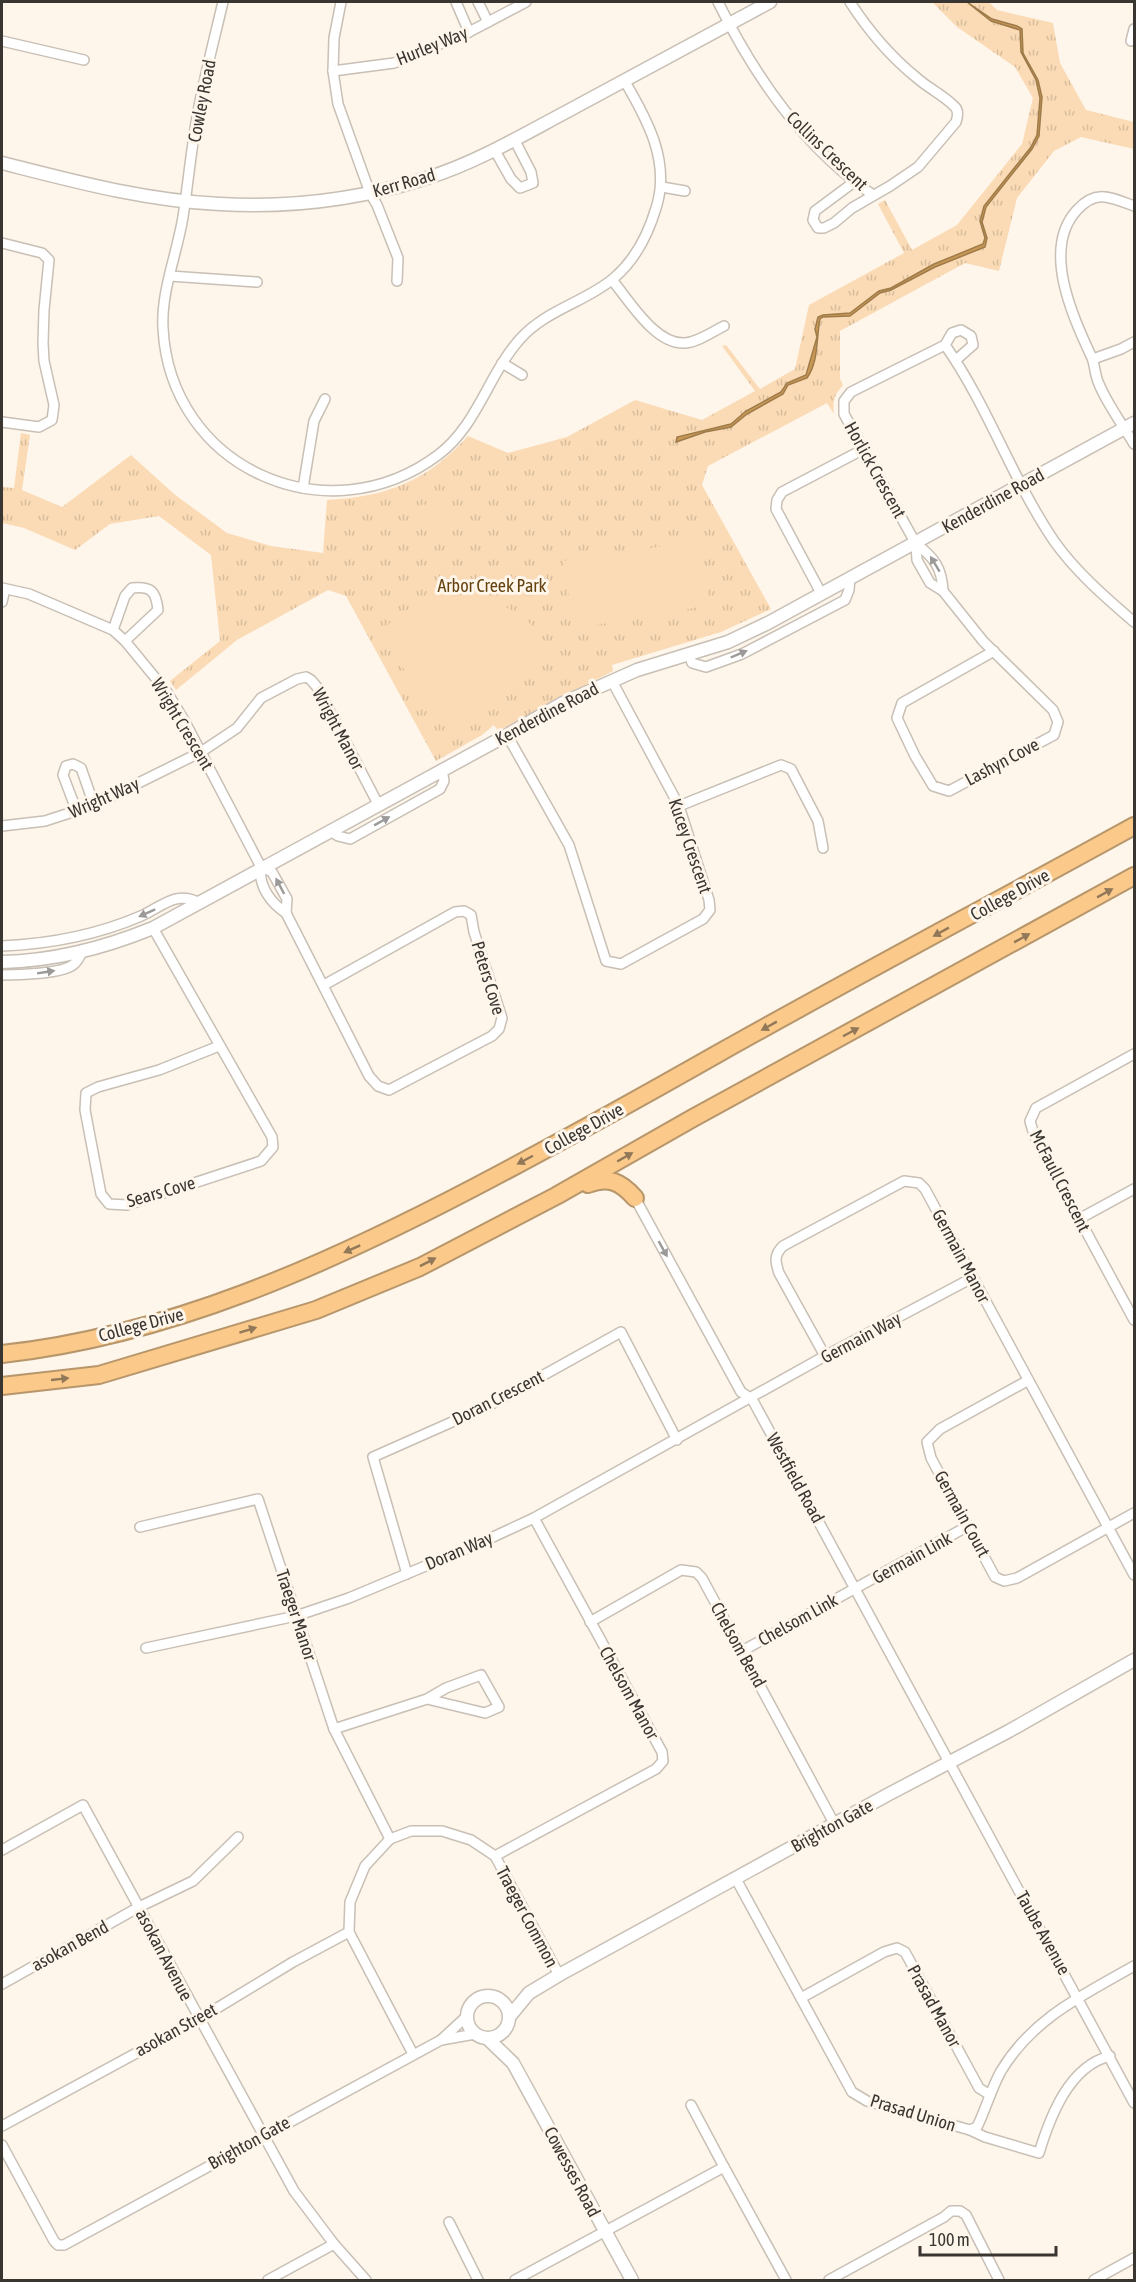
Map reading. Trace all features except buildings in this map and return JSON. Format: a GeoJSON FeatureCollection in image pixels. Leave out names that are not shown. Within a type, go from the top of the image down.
{"type":"FeatureCollection","features":[{"type":"Feature","properties":{"kind":"highway"},"geometry":{"type":"LineString","coordinates":[[1010,894],[1134,819]]}},
{"type":"Feature","properties":{"kind":"highway","name":"College Drive"},"geometry":{"type":"LineString","coordinates":[[2,1354],[94,1338],[170,1319],[244,1294],[352,1249],[551,1147],[1134,826]]}},
{"type":"Feature","properties":{"kind":"highway","name":"College Drive"},"geometry":{"type":"LineString","coordinates":[[2,1386],[99,1375],[316,1310],[420,1267],[556,1196],[693,1118],[1134,876]]}},
{"type":"Feature","properties":{"kind":"highway"},"geometry":{"type":"LineString","coordinates":[[556,1196],[597,1180],[609,1179],[620,1182],[635,1198]]}},
{"type":"Feature","properties":{"kind":"street","name":"Cowley Road"},"geometry":{"type":"LineString","coordinates":[[223,2],[200,100],[185,201],[164,302],[165,349],[180,398],[195,422],[212,442],[234,461],[273,480],[303,488],[339,492],[371,488],[393,481],[440,453],[467,424],[502,363],[519,340],[537,323],[612,280],[637,253],[648,231],[662,187]]}},
{"type":"Feature","properties":{"kind":"street"},"geometry":{"type":"LineString","coordinates":[[341,2],[334,38],[333,70],[338,104],[370,193],[398,258],[397,280]]}},
{"type":"Feature","properties":{"kind":"street"},"geometry":{"type":"LineString","coordinates":[[456,2],[469,32]]}},
{"type":"Feature","properties":{"kind":"street"},"geometry":{"type":"LineString","coordinates":[[478,2],[488,22]]}},
{"type":"Feature","properties":{"kind":"street","name":"Hurley Way"},"geometry":{"type":"LineString","coordinates":[[333,70],[394,63],[469,32],[526,2]]}},
{"type":"Feature","properties":{"kind":"street","name":"Collins Crescent"},"geometry":{"type":"LineString","coordinates":[[718,2],[765,86],[807,136],[854,182],[873,195],[891,186],[918,167],[956,122],[958,116],[956,107],[916,78],[887,50],[850,2]]}},
{"type":"Feature","properties":{"kind":"street","name":"Kerr Road"},"geometry":{"type":"LineString","coordinates":[[2,163],[146,196],[221,204],[275,204],[370,193],[427,178],[461,165],[770,2]]}},
{"type":"Feature","properties":{"kind":"street"},"geometry":{"type":"LineString","coordinates":[[1131,40],[1134,28]]}},
{"type":"Feature","properties":{"kind":"street"},"geometry":{"type":"LineString","coordinates":[[2,41],[84,60]]}},
{"type":"Feature","properties":{"kind":"street"},"geometry":{"type":"LineString","coordinates":[[624,80],[656,144],[662,187],[685,191]]}},
{"type":"Feature","properties":{"kind":"street"},"geometry":{"type":"LineString","coordinates":[[494,149],[511,179],[520,188],[528,187],[533,183],[531,172],[514,139]]}},
{"type":"Feature","properties":{"kind":"street"},"geometry":{"type":"LineString","coordinates":[[854,182],[815,211],[813,220],[818,228],[834,223],[873,195]]}},
{"type":"Feature","properties":{"kind":"street"},"geometry":{"type":"LineString","coordinates":[[1134,206],[1109,196],[1096,196],[1082,205],[1070,218],[1061,243],[1061,273],[1074,318],[1093,359],[1099,385],[1130,426],[1134,444]]}},
{"type":"Feature","properties":{"kind":"street"},"geometry":{"type":"LineString","coordinates":[[2,243],[42,253],[49,260],[44,310],[44,352],[54,405],[52,420],[39,427],[2,422]]}},
{"type":"Feature","properties":{"kind":"street"},"geometry":{"type":"LineString","coordinates":[[170,276],[257,282]]}},
{"type":"Feature","properties":{"kind":"street"},"geometry":{"type":"LineString","coordinates":[[612,280],[656,333],[668,340],[686,343],[723,326]]}},
{"type":"Feature","properties":{"kind":"street","name":"Horlick Crescent"},"geometry":{"type":"LineString","coordinates":[[916,544],[862,450],[844,414],[844,401],[851,392],[945,345],[952,333],[962,330],[971,336],[973,345],[956,360]]}},
{"type":"Feature","properties":{"kind":"street"},"geometry":{"type":"LineString","coordinates":[[1093,359],[1134,342]]}},
{"type":"Feature","properties":{"kind":"street"},"geometry":{"type":"LineString","coordinates":[[945,345],[956,360],[1022,486],[1055,542],[1092,586],[1134,622]]}},
{"type":"Feature","properties":{"kind":"street"},"geometry":{"type":"LineString","coordinates":[[502,363],[522,375]]}},
{"type":"Feature","properties":{"kind":"street"},"geometry":{"type":"LineString","coordinates":[[303,488],[314,421],[325,399]]}},
{"type":"Feature","properties":{"kind":"street","name":"Kenderdine Road"},"geometry":{"type":"LineString","coordinates":[[2,962],[82,952],[153,928],[562,703],[637,670],[728,642],[768,623],[1130,426]]}},
{"type":"Feature","properties":{"kind":"street"},"geometry":{"type":"LineString","coordinates":[[821,593],[776,509],[777,500],[782,492],[862,450]]}},
{"type":"Feature","properties":{"kind":"street","name":"Lashyn Cove"},"geometry":{"type":"LineString","coordinates":[[916,544],[929,554],[942,575],[943,591]]}},
{"type":"Feature","properties":{"kind":"street","name":"Lashyn Cove"},"geometry":{"type":"LineString","coordinates":[[916,544],[917,560],[930,583],[943,591],[983,641],[994,651],[1053,710],[1058,722],[1054,735],[949,791],[933,786],[915,756],[897,718],[902,703],[994,651]]}},
{"type":"Feature","properties":{"kind":"street"},"geometry":{"type":"LineString","coordinates":[[689,655],[692,663],[706,667],[742,654],[845,600],[850,577]]}},
{"type":"Feature","properties":{"kind":"street"},"geometry":{"type":"LineString","coordinates":[[113,630],[125,596],[132,588],[144,587],[153,591],[157,598],[158,610],[125,641]]}},
{"type":"Feature","properties":{"kind":"street"},"geometry":{"type":"LineString","coordinates":[[2,602],[3,589]]}},
{"type":"Feature","properties":{"kind":"street","name":"Wright Crescent"},"geometry":{"type":"LineString","coordinates":[[3,589],[29,594],[113,630],[125,641],[167,692],[261,867]]}},
{"type":"Feature","properties":{"kind":"street","name":"Wright Manor"},"geometry":{"type":"LineString","coordinates":[[201,752],[237,728],[261,698],[297,679],[306,678],[317,687],[378,804]]}},
{"type":"Feature","properties":{"kind":"street","name":"Kucey Crescent"},"geometry":{"type":"LineString","coordinates":[[507,735],[569,845],[606,961],[621,964],[703,919],[710,910],[709,900],[679,806],[612,681]]}},
{"type":"Feature","properties":{"kind":"street","name":"Wright Way"},"geometry":{"type":"LineString","coordinates":[[2,826],[45,821],[77,812],[201,752]]}},
{"type":"Feature","properties":{"kind":"street"},"geometry":{"type":"LineString","coordinates":[[77,812],[63,775],[66,766],[73,764],[81,768],[94,805]]}},
{"type":"Feature","properties":{"kind":"street"},"geometry":{"type":"LineString","coordinates":[[679,806],[781,765],[791,770],[818,821],[823,848]]}},
{"type":"Feature","properties":{"kind":"street"},"geometry":{"type":"LineString","coordinates":[[330,831],[350,839],[440,789],[444,781],[442,770]]}},
{"type":"Feature","properties":{"kind":"street","name":"Peters Cove"},"geometry":{"type":"LineString","coordinates":[[286,914],[287,899],[272,872],[261,867],[259,878],[274,905],[286,914],[369,1076],[378,1086],[389,1090],[492,1036],[499,1029],[502,1017],[474,932],[471,915],[464,911],[455,912],[324,986]]}},
{"type":"Feature","properties":{"kind":"street"},"geometry":{"type":"LineString","coordinates":[[2,946],[28,945],[87,935],[131,920],[176,897],[191,898],[200,903]]}},
{"type":"Feature","properties":{"kind":"street","name":"Sears Cove"},"geometry":{"type":"LineString","coordinates":[[153,928],[272,1137],[273,1147],[261,1161],[127,1205],[110,1204],[101,1194],[85,1110],[86,1093],[98,1087],[159,1070],[219,1046]]}},
{"type":"Feature","properties":{"kind":"street","name":"Kenderdine Road"},"geometry":{"type":"LineString","coordinates":[[2,975],[46,973],[71,967],[82,952]]}},
{"type":"Feature","properties":{"kind":"street","name":"McFaull Crescent"},"geometry":{"type":"LineString","coordinates":[[1134,1053],[1035,1108],[1030,1121],[1034,1135],[1134,1320]]}},
{"type":"Feature","properties":{"kind":"street","name":"Germain Manor"},"geometry":{"type":"LineString","coordinates":[[825,1356],[779,1273],[775,1258],[777,1252],[783,1246],[904,1181],[919,1183],[925,1189],[1134,1575]]}},
{"type":"Feature","properties":{"kind":"street"},"geometry":{"type":"LineString","coordinates":[[1079,1219],[1134,1189]]}},
{"type":"Feature","properties":{"kind":"street","name":"Westfield Road"},"geometry":{"type":"LineString","coordinates":[[635,1198],[741,1392],[752,1399],[950,1763]]}},
{"type":"Feature","properties":{"kind":"street","name":"Germain Way"},"geometry":{"type":"LineString","coordinates":[[752,1399],[825,1356],[972,1278]]}},
{"type":"Feature","properties":{"kind":"street","name":"Doran Crescent"},"geometry":{"type":"LineString","coordinates":[[407,1574],[373,1457],[488,1406],[621,1332],[677,1440]]}},
{"type":"Feature","properties":{"kind":"street","name":"Germain Court"},"geometry":{"type":"LineString","coordinates":[[1027,1381],[940,1429],[927,1442],[931,1458],[995,1577],[1004,1581],[1017,1578],[1108,1527]]}},
{"type":"Feature","properties":{"kind":"street","name":"Doran Way"},"geometry":{"type":"LineString","coordinates":[[146,1648],[296,1616],[350,1598],[534,1518],[752,1399]]}},
{"type":"Feature","properties":{"kind":"street","name":"Traeger Manor"},"geometry":{"type":"LineString","coordinates":[[140,1527],[258,1499],[334,1729],[390,1839]]}},
{"type":"Feature","properties":{"kind":"street"},"geometry":{"type":"LineString","coordinates":[[1108,1527],[1134,1513]]}},
{"type":"Feature","properties":{"kind":"street","name":"Chelsom Manor"},"geometry":{"type":"LineString","coordinates":[[495,1856],[656,1769],[663,1761],[662,1752],[534,1518]]}},
{"type":"Feature","properties":{"kind":"street","name":"Germain Link"},"geometry":{"type":"LineString","coordinates":[[855,1589],[968,1526]]}},
{"type":"Feature","properties":{"kind":"street","name":"Chelsom Bend"},"geometry":{"type":"LineString","coordinates":[[590,1622],[681,1570],[696,1572],[702,1578],[835,1825]]}},
{"type":"Feature","properties":{"kind":"street","name":"Chelsom Link"},"geometry":{"type":"LineString","coordinates":[[742,1651],[855,1589]]}},
{"type":"Feature","properties":{"kind":"street","name":"Brighton Gate"},"geometry":{"type":"LineString","coordinates":[[510,2016],[530,1993],[559,1975],[950,1763],[1134,1660]]}},
{"type":"Feature","properties":{"kind":"street"},"geometry":{"type":"LineString","coordinates":[[334,1729],[427,1699],[446,1688],[481,1675],[499,1707],[485,1713],[427,1699]]}},
{"type":"Feature","properties":{"kind":"street","name":"Taube Avenue"},"geometry":{"type":"LineString","coordinates":[[950,1763],[1134,2103]]}},
{"type":"Feature","properties":{"kind":"street","name":"asokan Avenue"},"geometry":{"type":"LineString","coordinates":[[2,1850],[83,1805],[294,2192],[334,2244],[366,2280]]}},
{"type":"Feature","properties":{"kind":"street","name":"Traeger Common"},"geometry":{"type":"LineString","coordinates":[[390,1839],[411,1832],[442,1831],[471,1840],[495,1856],[559,1975]]}},
{"type":"Feature","properties":{"kind":"street","name":"asokan Bend"},"geometry":{"type":"LineString","coordinates":[[2,1984],[139,1907],[193,1881],[238,1837]]}},
{"type":"Feature","properties":{"kind":"street"},"geometry":{"type":"LineString","coordinates":[[390,1839],[365,1866],[350,1902],[349,1932],[413,2054]]}},
{"type":"Feature","properties":{"kind":"street","name":"Prasad Union"},"geometry":{"type":"LineString","coordinates":[[736,1879],[852,2091],[867,2101],[970,2130],[977,2127],[1002,2071],[1024,2039],[1052,2014],[1134,1966]]}},
{"type":"Feature","properties":{"kind":"street","name":"asokan Street"},"geometry":{"type":"LineString","coordinates":[[2,2126],[198,2019],[292,1962],[349,1932]]}},
{"type":"Feature","properties":{"kind":"street","name":"Prasad Manor"},"geometry":{"type":"LineString","coordinates":[[801,1998],[884,1952],[897,1948],[904,1952],[980,2088],[990,2095]]}},
{"type":"Feature","properties":{"kind":"street","name":"Brighton Gate"},"geometry":{"type":"LineString","coordinates":[[498,1998],[530,1993]]}},
{"type":"Feature","properties":{"kind":"street"},"geometry":{"type":"LineString","coordinates":[[491,1996],[504,2002],[510,2016],[506,2029],[501,2034],[488,2038],[475,2034],[467,2016],[469,2009],[478,1999],[491,1996]]}},
{"type":"Feature","properties":{"kind":"street","name":"Brighton Gate"},"geometry":{"type":"LineString","coordinates":[[2,2145],[54,2241],[58,2245],[64,2245],[441,2040],[467,2016]]}},
{"type":"Feature","properties":{"kind":"street","name":"Cowesses Road"},"geometry":{"type":"LineString","coordinates":[[506,2029],[513,2063]]}},
{"type":"Feature","properties":{"kind":"street","name":"Brighton Gate"},"geometry":{"type":"LineString","coordinates":[[441,2040],[475,2034]]}},
{"type":"Feature","properties":{"kind":"street","name":"Cowesses Road"},"geometry":{"type":"LineString","coordinates":[[488,2038],[513,2063],[632,2280]]}},
{"type":"Feature","properties":{"kind":"street"},"geometry":{"type":"LineString","coordinates":[[970,2130],[985,2137],[1038,2152],[1059,2100],[1084,2070],[1102,2058],[1110,2056]]}},
{"type":"Feature","properties":{"kind":"street"},"geometry":{"type":"LineString","coordinates":[[691,2105],[786,2280]]}},
{"type":"Feature","properties":{"kind":"street"},"geometry":{"type":"LineString","coordinates":[[515,2280],[724,2167]]}},
{"type":"Feature","properties":{"kind":"street"},"geometry":{"type":"LineString","coordinates":[[829,2280],[951,2211],[960,2211],[966,2215],[999,2280]]}},
{"type":"Feature","properties":{"kind":"street"},"geometry":{"type":"LineString","coordinates":[[449,2222],[478,2280]]}},
{"type":"Feature","properties":{"kind":"street"},"geometry":{"type":"LineString","coordinates":[[268,2280],[334,2244]]}},
{"type":"Feature","properties":{"kind":"street"},"geometry":{"type":"LineString","coordinates":[[1094,2280],[1134,2258]]}},
{"type":"Feature","properties":{"kind":"green space","name":"Arbor Creek Park"},"geometry":{"type":"Polygon","coordinates":[[[932,2],[989,2],[997,10],[1053,23],[1060,63],[1086,110],[1134,122],[1134,149],[1081,137],[1054,151],[1017,198],[999,271],[965,263],[840,331],[840,379],[843,385],[835,398],[834,414],[827,403],[708,466],[702,485],[771,609],[721,632],[612,665],[613,671],[498,731],[494,725],[482,735],[436,761],[346,596],[328,590],[237,640],[176,690],[170,681],[220,641],[211,555],[159,516],[110,524],[75,550],[24,528],[2,523],[2,487],[14,488],[21,433],[30,435],[22,490],[62,507],[131,455],[174,494],[227,533],[271,546],[323,553],[327,500],[368,495],[405,484],[437,465],[468,436],[508,453],[567,437],[635,400],[702,420],[755,391],[722,346],[726,345],[760,389],[795,369],[809,305],[904,253],[878,204],[885,200],[912,250],[957,225],[1022,144],[1033,98],[1015,67],[957,27],[932,2]]]}},
{"type":"Feature","properties":{"kind":"green space"},"geometry":{"type":"Polygon","coordinates":[[[443,501],[447,523],[416,528],[412,507],[443,501]]]}},
{"type":"Feature","properties":{"kind":"green space"},"geometry":{"type":"Polygon","coordinates":[[[698,541],[710,605],[574,629],[563,561],[698,541]]]}},
{"type":"Feature","properties":{"kind":"green space"},"geometry":{"type":"Polygon","coordinates":[[[470,595],[500,604],[525,617],[541,639],[543,654],[534,670],[456,724],[444,721],[379,635],[397,616],[416,605],[443,598],[470,595]]]}},
{"type":"Feature","properties":{"kind":"shaded area"},"geometry":{"type":"Polygon","coordinates":[[[967,2],[992,19],[1022,29],[1023,53],[1038,80],[1042,97],[1039,136],[1032,149],[986,207],[982,222],[987,238],[985,247],[880,293],[850,316],[823,317],[820,319],[814,364],[807,378],[788,385],[783,394],[747,414],[731,427],[705,432],[676,442],[677,437],[731,424],[746,411],[781,392],[787,383],[806,375],[817,337],[815,329],[818,317],[850,313],[879,291],[891,288],[934,264],[983,244],[985,238],[980,221],[984,206],[1031,147],[1037,135],[1040,98],[1036,80],[1021,52],[1020,30],[991,21],[967,2]]]}}]}
